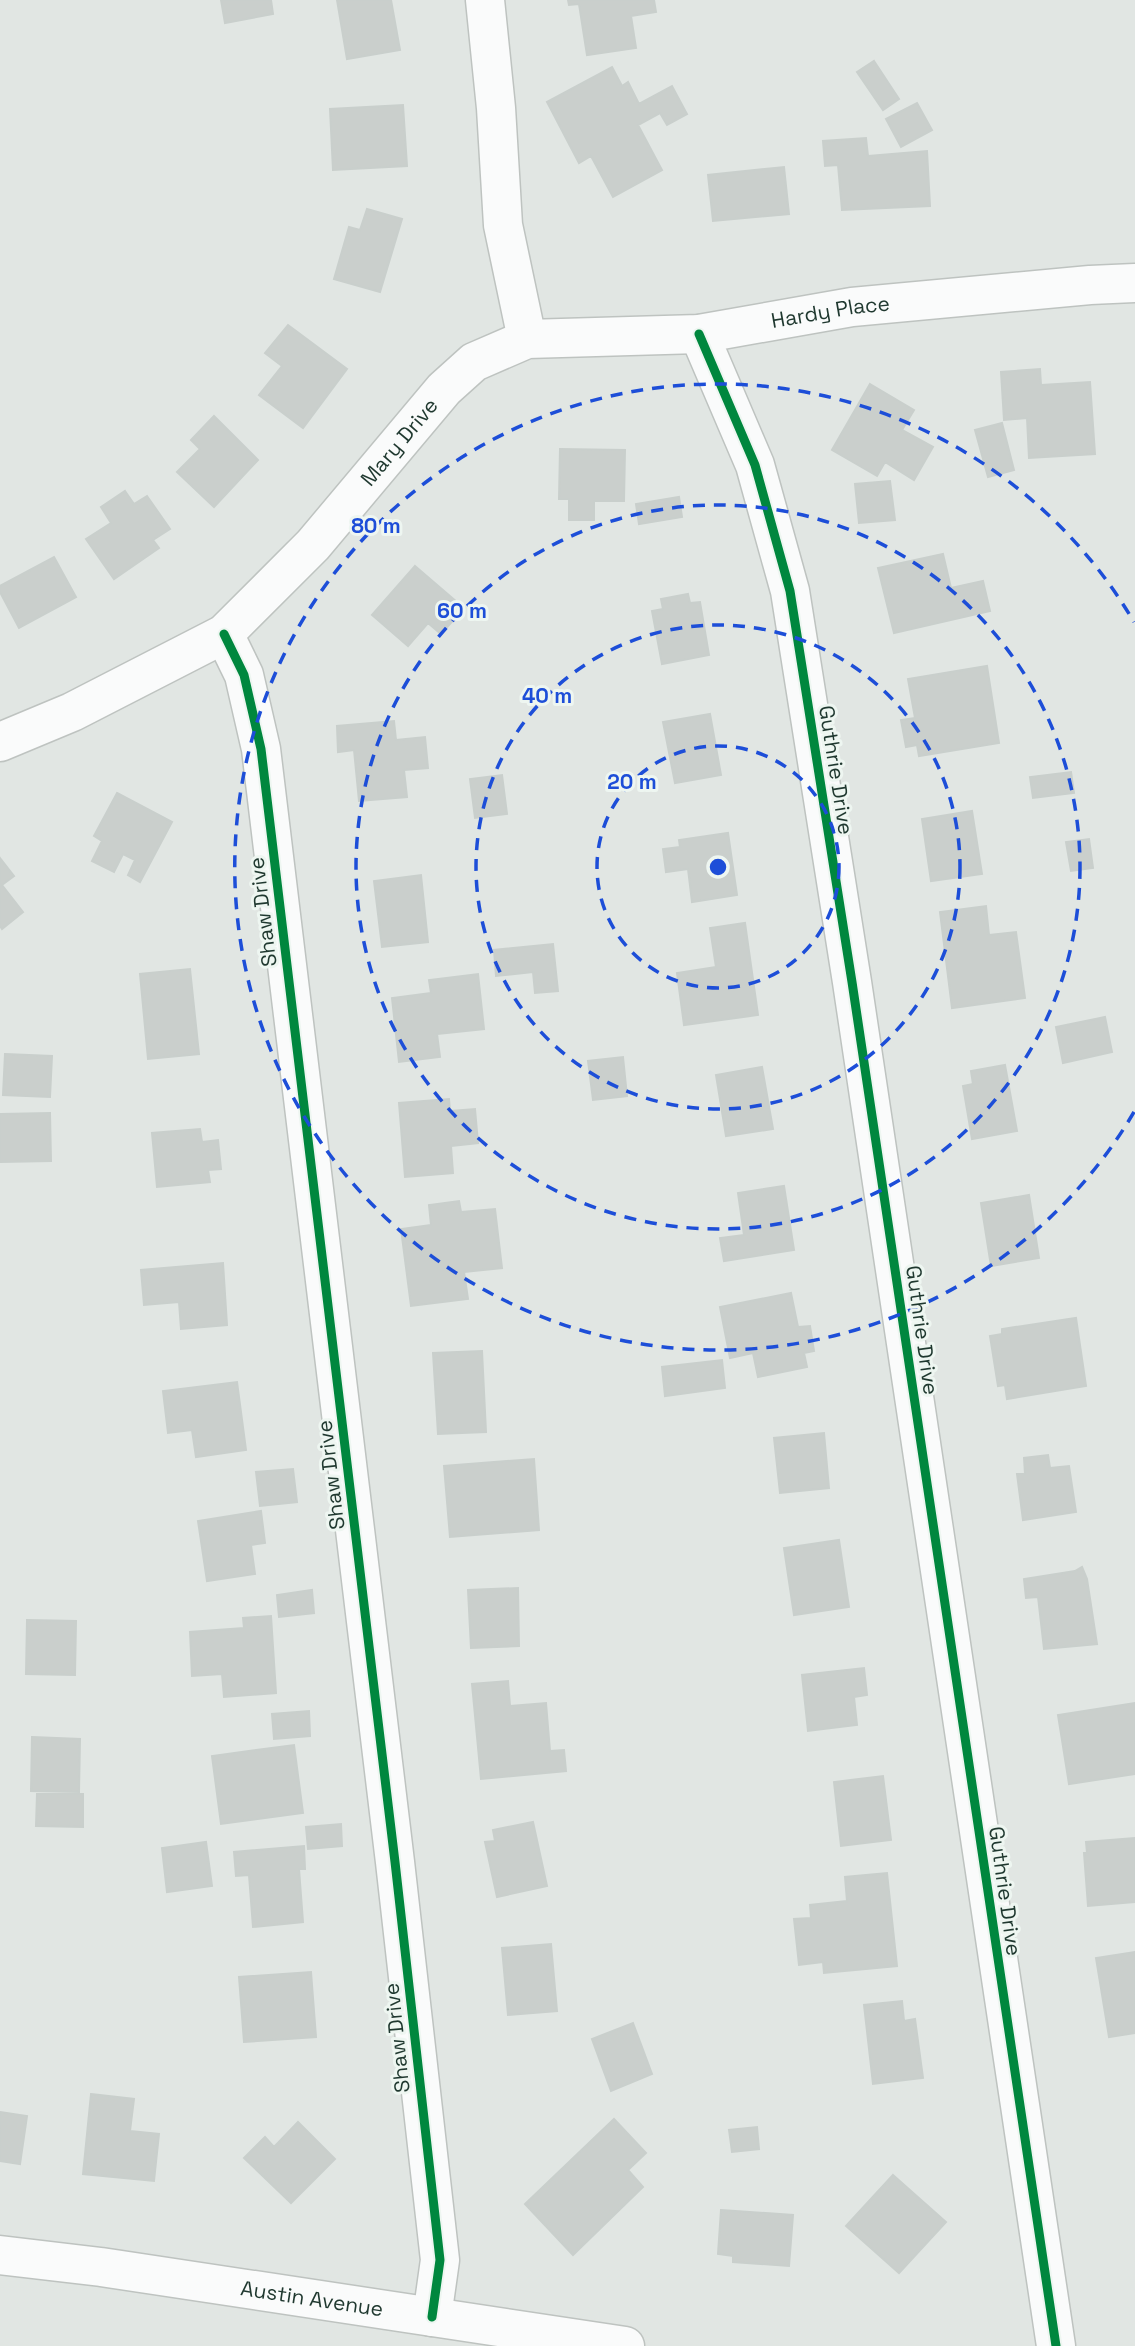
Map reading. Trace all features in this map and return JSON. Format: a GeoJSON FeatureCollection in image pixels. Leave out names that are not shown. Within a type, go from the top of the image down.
{"type":"FeatureCollection","features":[{"type":"Feature","properties":{"kind":"street"},"geometry":{"type":"LineString","coordinates":[[485,0],[496,108],[503,225],[527,339]]}},
{"type":"Feature","properties":{"kind":"street","name":"Hardy Place"},"geometry":{"type":"LineString","coordinates":[[527,339],[699,334],[852,307],[1135,283]]}},
{"type":"Feature","properties":{"kind":"street","name":"Guthrie Drive"},"geometry":{"type":"LineString","coordinates":[[699,334],[755,465],[790,591],[858,1024],[1056,2346]]}},
{"type":"Feature","properties":{"kind":"street","name":"Mary Drive"},"geometry":{"type":"LineString","coordinates":[[0,742],[72,712],[225,634],[313,545],[444,389],[474,362],[527,339]]}},
{"type":"Feature","properties":{"kind":"street","name":"Shaw Drive"},"geometry":{"type":"LineString","coordinates":[[225,634],[244,675],[261,748],[396,1863],[440,2260],[432,2317]]}},
{"type":"Feature","properties":{"kind":"street","name":"Austin Avenue"},"geometry":{"type":"LineString","coordinates":[[0,2255],[102,2267],[625,2346]]}},
{"type":"Feature","properties":{"kind":"building"},"geometry":{"type":"Polygon","coordinates":[[[221,0],[271,0],[273,14],[225,23],[221,0]]]}},
{"type":"Feature","properties":{"kind":"building"},"geometry":{"type":"Polygon","coordinates":[[[337,0],[391,0],[400,50],[347,59],[337,0]]]}},
{"type":"Feature","properties":{"kind":"building"},"geometry":{"type":"Polygon","coordinates":[[[568,0],[654,0],[656,12],[631,16],[636,48],[587,55],[579,4],[569,5],[568,0]]]}},
{"type":"Feature","properties":{"kind":"building"},"geometry":{"type":"Polygon","coordinates":[[[874,61],[899,99],[883,110],[857,72],[874,61]]]}},
{"type":"Feature","properties":{"kind":"building"},"geometry":{"type":"Polygon","coordinates":[[[612,67],[622,86],[628,82],[639,104],[672,86],[687,114],[667,125],[660,113],[638,125],[662,170],[613,197],[591,156],[579,163],[547,102],[612,67]]]}},
{"type":"Feature","properties":{"kind":"building"},"geometry":{"type":"Polygon","coordinates":[[[917,103],[932,130],[901,147],[886,119],[917,103]]]}},
{"type":"Feature","properties":{"kind":"building"},"geometry":{"type":"Polygon","coordinates":[[[403,105],[407,166],[333,170],[330,109],[403,105]]]}},
{"type":"Feature","properties":{"kind":"building"},"geometry":{"type":"Polygon","coordinates":[[[866,138],[868,156],[927,151],[930,206],[842,210],[838,165],[825,166],[823,141],[866,138]]]}},
{"type":"Feature","properties":{"kind":"building"},"geometry":{"type":"Polygon","coordinates":[[[784,167],[789,214],[713,221],[708,175],[784,167]]]}},
{"type":"Feature","properties":{"kind":"building"},"geometry":{"type":"Polygon","coordinates":[[[367,209],[402,219],[380,292],[334,279],[349,227],[360,230],[367,209]]]}},
{"type":"Feature","properties":{"kind":"building"},"geometry":{"type":"Polygon","coordinates":[[[288,325],[347,369],[303,428],[259,395],[282,366],[265,353],[288,325]]]}},
{"type":"Feature","properties":{"kind":"building"},"geometry":{"type":"Polygon","coordinates":[[[1040,369],[1041,385],[1090,382],[1095,454],[1029,458],[1027,418],[1004,420],[1001,372],[1040,369]]]}},
{"type":"Feature","properties":{"kind":"building"},"geometry":{"type":"Polygon","coordinates":[[[870,384],[914,410],[902,430],[933,447],[914,480],[885,462],[877,476],[832,450],[870,384]]]}},
{"type":"Feature","properties":{"kind":"building"},"geometry":{"type":"Polygon","coordinates":[[[214,416],[258,460],[214,507],[177,472],[200,449],[191,440],[214,416]]]}},
{"type":"Feature","properties":{"kind":"building"},"geometry":{"type":"Polygon","coordinates":[[[1002,423],[1014,470],[988,477],[975,430],[1002,423]]]}},
{"type":"Feature","properties":{"kind":"building"},"geometry":{"type":"Polygon","coordinates":[[[560,449],[625,450],[624,501],[594,501],[594,520],[569,520],[569,499],[559,499],[560,449]]]}},
{"type":"Feature","properties":{"kind":"building"},"geometry":{"type":"Polygon","coordinates":[[[890,481],[895,520],[859,523],[855,484],[890,481]]]}},
{"type":"Feature","properties":{"kind":"building"},"geometry":{"type":"Polygon","coordinates":[[[125,491],[134,504],[147,496],[170,529],[153,540],[159,548],[114,579],[86,539],[111,523],[101,507],[125,491]]]}},
{"type":"Feature","properties":{"kind":"building"},"geometry":{"type":"Polygon","coordinates":[[[679,497],[682,517],[639,524],[636,504],[679,497]]]}},
{"type":"Feature","properties":{"kind":"building"},"geometry":{"type":"Polygon","coordinates":[[[943,554],[951,588],[983,581],[990,611],[894,633],[878,568],[943,554]]]}},
{"type":"Feature","properties":{"kind":"building"},"geometry":{"type":"Polygon","coordinates":[[[54,557],[76,597],[19,628],[0,592],[0,586],[54,557]]]}},
{"type":"Feature","properties":{"kind":"building"},"geometry":{"type":"Polygon","coordinates":[[[415,566],[464,608],[441,634],[428,623],[408,646],[372,615],[415,566]]]}},
{"type":"Feature","properties":{"kind":"building"},"geometry":{"type":"Polygon","coordinates":[[[688,594],[690,603],[700,602],[709,655],[662,664],[652,611],[663,609],[661,599],[688,594]]]}},
{"type":"Feature","properties":{"kind":"building"},"geometry":{"type":"Polygon","coordinates":[[[987,666],[999,743],[919,756],[917,745],[906,747],[901,720],[915,718],[908,679],[987,666]]]}},
{"type":"Feature","properties":{"kind":"building"},"geometry":{"type":"Polygon","coordinates":[[[710,714],[721,775],[675,783],[663,722],[710,714]]]}},
{"type":"Feature","properties":{"kind":"building"},"geometry":{"type":"Polygon","coordinates":[[[394,721],[396,740],[425,737],[428,768],[404,770],[407,797],[359,801],[354,750],[338,752],[337,726],[394,721]]]}},
{"type":"Feature","properties":{"kind":"building"},"geometry":{"type":"Polygon","coordinates":[[[1071,772],[1074,793],[1033,798],[1030,777],[1071,772]]]}},
{"type":"Feature","properties":{"kind":"building"},"geometry":{"type":"Polygon","coordinates":[[[502,775],[507,814],[475,818],[470,779],[502,775]]]}},
{"type":"Feature","properties":{"kind":"building"},"geometry":{"type":"Polygon","coordinates":[[[117,793],[172,822],[140,882],[128,875],[135,860],[123,854],[114,872],[92,861],[102,841],[94,836],[117,793]]]}},
{"type":"Feature","properties":{"kind":"building"},"geometry":{"type":"Polygon","coordinates":[[[972,811],[982,874],[931,881],[922,819],[972,811]]]}},
{"type":"Feature","properties":{"kind":"building"},"geometry":{"type":"Polygon","coordinates":[[[728,833],[737,895],[692,902],[688,869],[666,872],[663,849],[680,847],[679,840],[728,833]]]}},
{"type":"Feature","properties":{"kind":"building"},"geometry":{"type":"Polygon","coordinates":[[[1089,839],[1093,868],[1071,871],[1066,842],[1089,839]]]}},
{"type":"Feature","properties":{"kind":"building"},"geometry":{"type":"Polygon","coordinates":[[[0,858],[14,876],[2,885],[23,912],[2,929],[0,926],[0,858]]]}},
{"type":"Feature","properties":{"kind":"building"},"geometry":{"type":"Polygon","coordinates":[[[421,875],[428,942],[382,947],[374,881],[421,875]]]}},
{"type":"Feature","properties":{"kind":"building"},"geometry":{"type":"Polygon","coordinates":[[[986,906],[989,935],[1016,932],[1025,998],[952,1008],[940,912],[986,906]]]}},
{"type":"Feature","properties":{"kind":"building"},"geometry":{"type":"Polygon","coordinates":[[[745,923],[758,1015],[684,1025],[677,973],[716,967],[710,928],[745,923]]]}},
{"type":"Feature","properties":{"kind":"building"},"geometry":{"type":"Polygon","coordinates":[[[553,944],[558,991],[535,993],[533,972],[496,976],[494,950],[553,944]]]}},
{"type":"Feature","properties":{"kind":"building"},"geometry":{"type":"Polygon","coordinates":[[[190,969],[199,1054],[148,1059],[140,974],[190,969]]]}},
{"type":"Feature","properties":{"kind":"building"},"geometry":{"type":"Polygon","coordinates":[[[478,974],[484,1029],[437,1034],[440,1057],[399,1062],[392,998],[431,993],[429,980],[478,974]]]}},
{"type":"Feature","properties":{"kind":"building"},"geometry":{"type":"Polygon","coordinates":[[[1105,1017],[1112,1052],[1063,1063],[1056,1027],[1105,1017]]]}},
{"type":"Feature","properties":{"kind":"building"},"geometry":{"type":"Polygon","coordinates":[[[5,1054],[52,1056],[50,1097],[3,1095],[5,1054]]]}},
{"type":"Feature","properties":{"kind":"building"},"geometry":{"type":"Polygon","coordinates":[[[623,1057],[627,1096],[593,1100],[588,1061],[623,1057]]]}},
{"type":"Feature","properties":{"kind":"building"},"geometry":{"type":"Polygon","coordinates":[[[1005,1065],[1017,1131],[972,1139],[963,1086],[973,1084],[971,1071],[1005,1065]]]}},
{"type":"Feature","properties":{"kind":"building"},"geometry":{"type":"Polygon","coordinates":[[[762,1067],[773,1129],[726,1136],[716,1075],[762,1067]]]}},
{"type":"Feature","properties":{"kind":"building"},"geometry":{"type":"Polygon","coordinates":[[[449,1099],[450,1111],[475,1109],[478,1143],[451,1146],[453,1173],[405,1177],[399,1103],[449,1099]]]}},
{"type":"Feature","properties":{"kind":"building"},"geometry":{"type":"Polygon","coordinates":[[[50,1113],[51,1161],[0,1162],[0,1114],[50,1113]]]}},
{"type":"Feature","properties":{"kind":"building"},"geometry":{"type":"Polygon","coordinates":[[[200,1129],[202,1142],[218,1140],[221,1169],[208,1170],[210,1182],[157,1187],[152,1133],[200,1129]]]}},
{"type":"Feature","properties":{"kind":"building"},"geometry":{"type":"Polygon","coordinates":[[[784,1186],[794,1250],[724,1261],[720,1238],[744,1235],[738,1193],[784,1186]]]}},
{"type":"Feature","properties":{"kind":"building"},"geometry":{"type":"Polygon","coordinates":[[[1029,1195],[1039,1258],[991,1266],[981,1203],[1029,1195]]]}},
{"type":"Feature","properties":{"kind":"building"},"geometry":{"type":"Polygon","coordinates":[[[459,1201],[461,1212],[495,1209],[502,1268],[464,1272],[468,1299],[411,1306],[401,1229],[431,1225],[429,1205],[459,1201]]]}},
{"type":"Feature","properties":{"kind":"building"},"geometry":{"type":"Polygon","coordinates":[[[223,1263],[227,1325],[181,1329],[179,1302],[144,1305],[141,1270],[223,1263]]]}},
{"type":"Feature","properties":{"kind":"building"},"geometry":{"type":"Polygon","coordinates":[[[791,1293],[798,1327],[810,1326],[814,1351],[804,1353],[807,1367],[758,1377],[753,1353],[730,1358],[720,1307],[791,1293]]]}},
{"type":"Feature","properties":{"kind":"building"},"geometry":{"type":"Polygon","coordinates":[[[1076,1318],[1086,1386],[1007,1399],[1005,1385],[998,1386],[990,1336],[1002,1334],[1002,1329],[1076,1318]]]}},
{"type":"Feature","properties":{"kind":"building"},"geometry":{"type":"Polygon","coordinates":[[[482,1351],[486,1432],[438,1434],[433,1353],[482,1351]]]}},
{"type":"Feature","properties":{"kind":"building"},"geometry":{"type":"Polygon","coordinates":[[[722,1360],[725,1388],[665,1396],[662,1367],[722,1360]]]}},
{"type":"Feature","properties":{"kind":"building"},"geometry":{"type":"Polygon","coordinates":[[[237,1382],[246,1450],[196,1457],[192,1430],[168,1433],[163,1391],[237,1382]]]}},
{"type":"Feature","properties":{"kind":"building"},"geometry":{"type":"Polygon","coordinates":[[[824,1433],[829,1488],[780,1493],[774,1438],[824,1433]]]}},
{"type":"Feature","properties":{"kind":"building"},"geometry":{"type":"Polygon","coordinates":[[[1048,1455],[1050,1468],[1069,1466],[1076,1512],[1023,1520],[1017,1474],[1025,1474],[1024,1458],[1048,1455]]]}},
{"type":"Feature","properties":{"kind":"building"},"geometry":{"type":"Polygon","coordinates":[[[534,1459],[539,1530],[450,1537],[444,1466],[534,1459]]]}},
{"type":"Feature","properties":{"kind":"building"},"geometry":{"type":"Polygon","coordinates":[[[293,1469],[297,1502],[260,1506],[256,1472],[293,1469]]]}},
{"type":"Feature","properties":{"kind":"building"},"geometry":{"type":"Polygon","coordinates":[[[261,1511],[265,1543],[251,1545],[255,1574],[207,1581],[198,1521],[261,1511]]]}},
{"type":"Feature","properties":{"kind":"building"},"geometry":{"type":"Polygon","coordinates":[[[839,1540],[849,1607],[794,1615],[784,1548],[839,1540]]]}},
{"type":"Feature","properties":{"kind":"building"},"geometry":{"type":"Polygon","coordinates":[[[1082,1567],[1087,1579],[1097,1644],[1044,1649],[1038,1597],[1026,1598],[1024,1579],[1075,1571],[1082,1567]]]}},
{"type":"Feature","properties":{"kind":"building"},"geometry":{"type":"Polygon","coordinates":[[[518,1588],[519,1646],[471,1648],[468,1590],[518,1588]]]}},
{"type":"Feature","properties":{"kind":"building"},"geometry":{"type":"Polygon","coordinates":[[[312,1590],[314,1613],[279,1617],[277,1595],[312,1590]]]}},
{"type":"Feature","properties":{"kind":"building"},"geometry":{"type":"Polygon","coordinates":[[[271,1616],[276,1693],[224,1697],[222,1674],[192,1676],[190,1632],[244,1628],[243,1618],[271,1616]]]}},
{"type":"Feature","properties":{"kind":"building"},"geometry":{"type":"Polygon","coordinates":[[[27,1620],[76,1621],[75,1675],[26,1674],[27,1620]]]}},
{"type":"Feature","properties":{"kind":"building"},"geometry":{"type":"Polygon","coordinates":[[[864,1668],[867,1695],[854,1697],[857,1725],[808,1731],[802,1675],[864,1668]]]}},
{"type":"Feature","properties":{"kind":"building"},"geometry":{"type":"Polygon","coordinates":[[[508,1681],[510,1706],[546,1703],[550,1751],[564,1750],[566,1771],[481,1779],[472,1684],[508,1681]]]}},
{"type":"Feature","properties":{"kind":"building"},"geometry":{"type":"Polygon","coordinates":[[[1135,1703],[1135,1774],[1069,1784],[1058,1715],[1135,1703]]]}},
{"type":"Feature","properties":{"kind":"building"},"geometry":{"type":"Polygon","coordinates":[[[309,1711],[310,1736],[274,1739],[272,1714],[309,1711]]]}},
{"type":"Feature","properties":{"kind":"building"},"geometry":{"type":"Polygon","coordinates":[[[32,1737],[80,1739],[79,1792],[31,1791],[32,1737]]]}},
{"type":"Feature","properties":{"kind":"building"},"geometry":{"type":"Polygon","coordinates":[[[294,1745],[303,1813],[221,1824],[212,1756],[294,1745]]]}},
{"type":"Feature","properties":{"kind":"building"},"geometry":{"type":"Polygon","coordinates":[[[883,1776],[891,1840],[841,1846],[834,1782],[883,1776]]]}},
{"type":"Feature","properties":{"kind":"building"},"geometry":{"type":"Polygon","coordinates":[[[37,1794],[83,1794],[83,1827],[36,1826],[37,1794]]]}},
{"type":"Feature","properties":{"kind":"building"},"geometry":{"type":"Polygon","coordinates":[[[533,1822],[547,1886],[497,1897],[485,1842],[495,1841],[493,1830],[533,1822]]]}},
{"type":"Feature","properties":{"kind":"building"},"geometry":{"type":"Polygon","coordinates":[[[341,1824],[342,1846],[308,1849],[306,1827],[341,1824]]]}},
{"type":"Feature","properties":{"kind":"building"},"geometry":{"type":"Polygon","coordinates":[[[1135,1838],[1135,1902],[1088,1906],[1084,1853],[1087,1853],[1086,1842],[1135,1838]]]}},
{"type":"Feature","properties":{"kind":"building"},"geometry":{"type":"Polygon","coordinates":[[[206,1842],[212,1886],[167,1892],[162,1848],[206,1842]]]}},
{"type":"Feature","properties":{"kind":"building"},"geometry":{"type":"Polygon","coordinates":[[[304,1846],[305,1869],[299,1869],[303,1922],[253,1927],[249,1875],[236,1876],[234,1852],[304,1846]]]}},
{"type":"Feature","properties":{"kind":"building"},"geometry":{"type":"Polygon","coordinates":[[[887,1873],[897,1966],[824,1973],[823,1962],[799,1965],[794,1919],[811,1918],[810,1905],[847,1901],[845,1877],[887,1873]]]}},
{"type":"Feature","properties":{"kind":"building"},"geometry":{"type":"Polygon","coordinates":[[[551,1944],[557,2011],[508,2015],[502,1948],[551,1944]]]}},
{"type":"Feature","properties":{"kind":"building"},"geometry":{"type":"Polygon","coordinates":[[[1135,1952],[1135,2033],[1109,2037],[1096,1958],[1135,1952]]]}},
{"type":"Feature","properties":{"kind":"building"},"geometry":{"type":"Polygon","coordinates":[[[311,1972],[316,2037],[244,2042],[239,1977],[311,1972]]]}},
{"type":"Feature","properties":{"kind":"building"},"geometry":{"type":"Polygon","coordinates":[[[902,2001],[904,2021],[915,2019],[923,2078],[873,2084],[864,2005],[902,2001]]]}},
{"type":"Feature","properties":{"kind":"building"},"geometry":{"type":"Polygon","coordinates":[[[633,2023],[652,2074],[611,2091],[592,2039],[633,2023]]]}},
{"type":"Feature","properties":{"kind":"building"},"geometry":{"type":"Polygon","coordinates":[[[91,2094],[134,2099],[130,2131],[159,2134],[154,2181],[83,2174],[91,2094]]]}},
{"type":"Feature","properties":{"kind":"building"},"geometry":{"type":"Polygon","coordinates":[[[0,2112],[27,2116],[20,2164],[0,2161],[0,2112]]]}},
{"type":"Feature","properties":{"kind":"building"},"geometry":{"type":"Polygon","coordinates":[[[614,2119],[646,2153],[628,2170],[643,2187],[573,2255],[525,2204],[614,2119]]]}},
{"type":"Feature","properties":{"kind":"building"},"geometry":{"type":"Polygon","coordinates":[[[298,2122],[335,2159],[291,2203],[244,2158],[265,2137],[274,2147],[298,2122]]]}},
{"type":"Feature","properties":{"kind":"building"},"geometry":{"type":"Polygon","coordinates":[[[757,2127],[759,2149],[732,2152],[729,2130],[757,2127]]]}},
{"type":"Feature","properties":{"kind":"building"},"geometry":{"type":"Polygon","coordinates":[[[893,2175],[946,2222],[899,2273],[846,2226],[893,2175]]]}},
{"type":"Feature","properties":{"kind":"building"},"geometry":{"type":"Polygon","coordinates":[[[721,2210],[793,2215],[789,2266],[733,2262],[733,2256],[718,2254],[721,2210]]]}},
{"type":"Feature","properties":{"kind":"cycle path"},"geometry":{"type":"LineString","coordinates":[[699,334],[755,465],[790,591],[852,982],[1056,2346]]}},
{"type":"Feature","properties":{"kind":"cycle path"},"geometry":{"type":"LineString","coordinates":[[224,634],[244,675],[261,749],[395,1862],[440,2260],[432,2317]]}}]}
